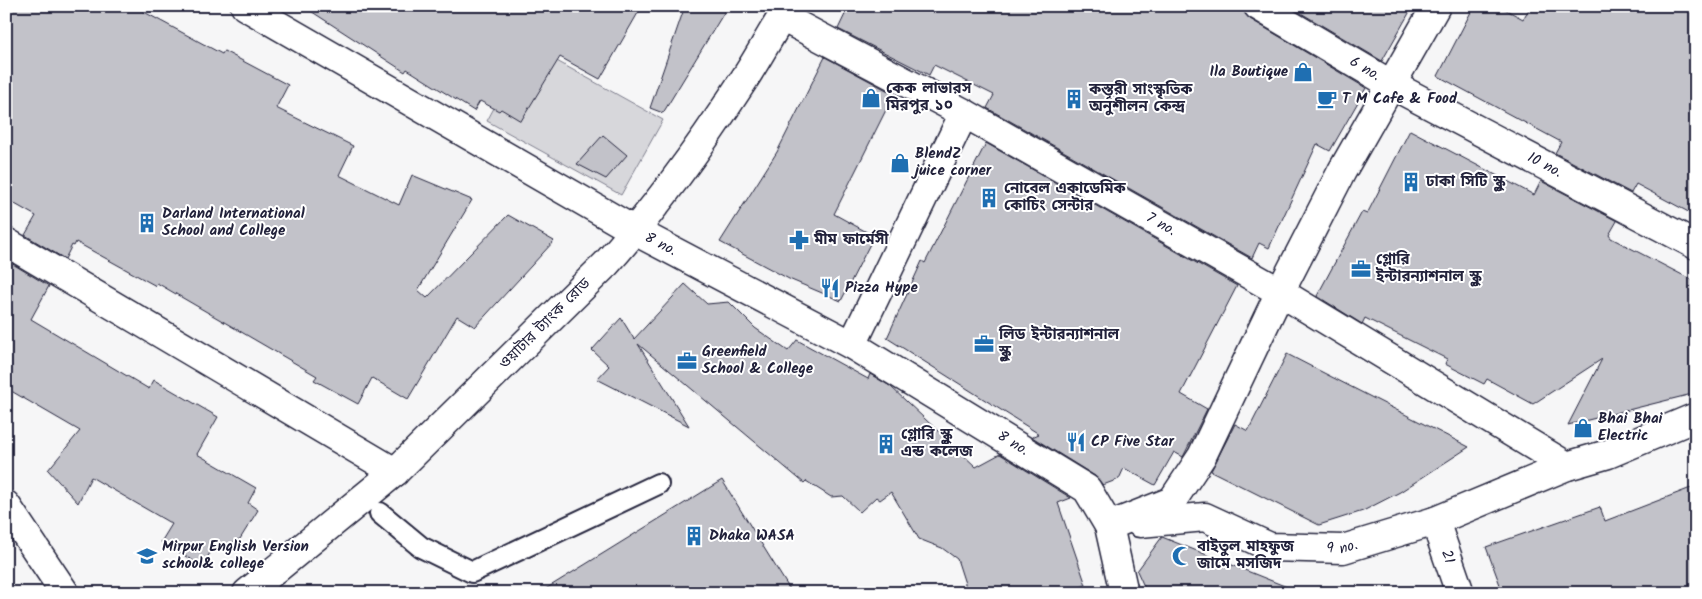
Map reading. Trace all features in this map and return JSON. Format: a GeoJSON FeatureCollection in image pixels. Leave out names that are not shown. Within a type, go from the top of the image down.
{"type":"FeatureCollection","features":[{"type":"Feature","properties":{"kind":"street","name":"8 no."},"geometry":{"type":"LineString","coordinates":[[245,6],[635,231],[852,344],[1086,489],[1109,526],[1124,593]]}},
{"type":"Feature","properties":{"kind":"street","name":"6 no."},"geometry":{"type":"LineString","coordinates":[[1258,6],[1392,85],[1436,6]]}},
{"type":"Feature","properties":{"kind":"street","name":"ওয়াটার ট্যাংক রোড"},"geometry":{"type":"LineString","coordinates":[[247,593],[395,472],[606,264],[635,231],[689,160],[742,83],[785,12]]}},
{"type":"Feature","properties":{"kind":"street","name":"7 no."},"geometry":{"type":"LineString","coordinates":[[785,12],[1280,292]]}},
{"type":"Feature","properties":{"kind":"street","name":"10 no."},"geometry":{"type":"LineString","coordinates":[[1392,85],[1696,245]]}},
{"type":"Feature","properties":{"kind":"street"},"geometry":{"type":"LineString","coordinates":[[1109,526],[1172,501],[1202,456],[1280,292],[1342,171],[1392,85]]}},
{"type":"Feature","properties":{"kind":"street"},"geometry":{"type":"LineString","coordinates":[[852,344],[964,114]]}},
{"type":"Feature","properties":{"kind":"street"},"geometry":{"type":"LineString","coordinates":[[6,242],[395,472]]}},
{"type":"Feature","properties":{"kind":"street"},"geometry":{"type":"LineString","coordinates":[[1280,292],[1567,466]]}},
{"type":"Feature","properties":{"kind":"street","name":"9 no."},"geometry":{"type":"LineString","coordinates":[[1109,526],[1205,517],[1270,547],[1343,548],[1435,521],[1567,466],[1608,454],[1696,417]]}},
{"type":"Feature","properties":{"kind":"street"},"geometry":{"type":"LineString","coordinates":[[6,505],[65,593]]}},
{"type":"Feature","properties":{"kind":"street","name":"21"},"geometry":{"type":"LineString","coordinates":[[1435,521],[1460,593]]}},
{"type":"Feature","properties":{"kind":"lane"},"geometry":{"type":"LineString","coordinates":[[380,513],[421,547],[472,572],[658,484]]}},
{"type":"Feature","properties":{"kind":"shaded area"},"geometry":{"type":"Polygon","coordinates":[[[528,45],[663,120],[621,195],[487,121],[528,45]]]}},
{"type":"Feature","properties":{"kind":"building"},"geometry":{"type":"Polygon","coordinates":[[[6,6],[133,6],[222,54],[224,51],[288,85],[276,108],[353,146],[339,175],[399,205],[412,175],[472,200],[418,290],[427,298],[508,215],[554,241],[475,327],[457,316],[408,399],[372,378],[358,404],[314,380],[317,376],[157,283],[156,286],[76,242],[74,246],[72,245],[65,259],[25,235],[36,216],[6,199],[6,6]]]}},
{"type":"Feature","properties":{"kind":"building"},"geometry":{"type":"Polygon","coordinates":[[[303,6],[642,6],[600,79],[560,57],[521,121],[501,109],[499,111],[480,101],[474,111],[407,69],[405,72],[303,6]]]}},
{"type":"Feature","properties":{"kind":"building"},"geometry":{"type":"Polygon","coordinates":[[[685,6],[728,6],[663,113],[650,108],[685,6]]]}},
{"type":"Feature","properties":{"kind":"building"},"geometry":{"type":"Polygon","coordinates":[[[849,6],[1242,6],[1245,14],[1250,19],[1366,88],[1330,151],[1317,144],[1269,248],[1259,243],[1252,258],[987,108],[994,95],[934,65],[929,75],[838,29],[849,6]]]}},
{"type":"Feature","properties":{"kind":"building"},"geometry":{"type":"Polygon","coordinates":[[[1289,6],[1413,6],[1382,61],[1289,6]]]}},
{"type":"Feature","properties":{"kind":"building"},"geometry":{"type":"Polygon","coordinates":[[[1474,6],[1499,6],[1523,19],[1531,6],[1696,6],[1696,216],[1636,184],[1631,193],[1555,153],[1561,142],[1438,76],[1474,6]]]}},
{"type":"Feature","properties":{"kind":"building"},"geometry":{"type":"Polygon","coordinates":[[[825,57],[894,94],[834,214],[874,236],[841,301],[789,279],[720,242],[777,152],[825,57]]]}},
{"type":"Feature","properties":{"kind":"building"},"geometry":{"type":"Polygon","coordinates":[[[1410,130],[1534,195],[1541,181],[1617,221],[1609,235],[1611,238],[1696,282],[1696,393],[1568,425],[1602,359],[1533,404],[1487,379],[1484,384],[1445,364],[1447,359],[1365,318],[1362,324],[1317,296],[1362,212],[1367,214],[1410,130]]]}},
{"type":"Feature","properties":{"kind":"building"},"geometry":{"type":"Polygon","coordinates":[[[603,135],[627,155],[606,179],[577,164],[603,135]]]}},
{"type":"Feature","properties":{"kind":"building"},"geometry":{"type":"Polygon","coordinates":[[[986,143],[1237,286],[1181,394],[1207,409],[1183,457],[1174,452],[1155,485],[1124,468],[1119,479],[1103,485],[1095,476],[1032,437],[1039,434],[887,338],[922,261],[925,263],[986,143]]]}},
{"type":"Feature","properties":{"kind":"building"},"geometry":{"type":"Polygon","coordinates":[[[11,263],[49,286],[31,319],[149,389],[154,380],[218,417],[197,454],[256,488],[248,503],[258,510],[240,539],[210,553],[202,566],[161,542],[172,524],[91,477],[78,503],[48,470],[80,431],[6,388],[6,271],[11,263]]]}},
{"type":"Feature","properties":{"kind":"building"},"geometry":{"type":"Polygon","coordinates":[[[685,284],[707,304],[729,302],[755,328],[788,351],[797,340],[868,379],[870,374],[890,386],[976,467],[1000,454],[1071,498],[1058,503],[1086,585],[1062,593],[968,593],[957,559],[942,548],[919,539],[891,492],[880,500],[876,497],[860,512],[843,496],[831,497],[806,481],[804,483],[638,344],[689,426],[597,379],[609,366],[592,350],[621,318],[634,339],[685,284]]]}},
{"type":"Feature","properties":{"kind":"building"},"geometry":{"type":"Polygon","coordinates":[[[1287,354],[1469,447],[1400,492],[1363,511],[1319,525],[1211,471],[1235,424],[1248,431],[1287,354]]]}},
{"type":"Feature","properties":{"kind":"building","name":"Dhaka WASA"},"geometry":{"type":"Polygon","coordinates":[[[722,480],[792,593],[539,593],[722,480]]]}},
{"type":"Feature","properties":{"kind":"building"},"geometry":{"type":"Polygon","coordinates":[[[1696,486],[1696,593],[1503,593],[1486,547],[1600,507],[1605,521],[1696,486]]]}},
{"type":"Feature","properties":{"kind":"building"},"geometry":{"type":"Polygon","coordinates":[[[1162,537],[1297,591],[1296,593],[1147,593],[1137,571],[1162,537]]]}},
{"type":"Feature","properties":{"kind":"place","name":"Ila Boutique"},"geometry":{"type":"Point","coordinates":[1303,72]}},
{"type":"Feature","properties":{"kind":"place","name":"কেক লাভারস মিরপুর ১০"},"geometry":{"type":"Point","coordinates":[871,98]}},
{"type":"Feature","properties":{"kind":"place","name":"কস্তূরী সাংস্কৃতিক অনুশীলন কেন্দ্র"},"geometry":{"type":"Point","coordinates":[1074,99]}},
{"type":"Feature","properties":{"kind":"place","name":"T M Cafe & Food"},"geometry":{"type":"Point","coordinates":[1327,99]}},
{"type":"Feature","properties":{"kind":"place","name":"BlendZ juice corner"},"geometry":{"type":"Point","coordinates":[900,163]}},
{"type":"Feature","properties":{"kind":"place","name":"ঢাকা সিটি স্কুল"},"geometry":{"type":"Point","coordinates":[1411,182]}},
{"type":"Feature","properties":{"kind":"place","name":"নোবেল একাডেমিক কোচিং সেন্টার"},"geometry":{"type":"Point","coordinates":[989,198]}},
{"type":"Feature","properties":{"kind":"place","name":"Darland International School and College"},"geometry":{"type":"Point","coordinates":[147,223]}},
{"type":"Feature","properties":{"kind":"place","name":"মীম ফার্মেসী"},"geometry":{"type":"Point","coordinates":[799,240]}},
{"type":"Feature","properties":{"kind":"place","name":"গ্লোরি ইন্টারন্যাশনাল স্কুল"},"geometry":{"type":"Point","coordinates":[1361,269]}},
{"type":"Feature","properties":{"kind":"place","name":"Pizza Hype"},"geometry":{"type":"Point","coordinates":[830,288]}},
{"type":"Feature","properties":{"kind":"place","name":"লিড ইন্টারন্যাশনাল স্কুল"},"geometry":{"type":"Point","coordinates":[984,344]}},
{"type":"Feature","properties":{"kind":"place","name":"Greenfield School & College"},"geometry":{"type":"Point","coordinates":[687,361]}},
{"type":"Feature","properties":{"kind":"place","name":"Bhai Bhai Electric"},"geometry":{"type":"Point","coordinates":[1583,428]}},
{"type":"Feature","properties":{"kind":"place","name":"CP Five Star"},"geometry":{"type":"Point","coordinates":[1076,442]}},
{"type":"Feature","properties":{"kind":"place","name":"গ্লোরি স্কুল এন্ড কলেজ"},"geometry":{"type":"Point","coordinates":[886,444]}},
{"type":"Feature","properties":{"kind":"place","name":"Dhaka WASA"},"geometry":{"type":"Point","coordinates":[694,536]}},
{"type":"Feature","properties":{"kind":"place","name":"Mirpur English Version school& college"},"geometry":{"type":"Point","coordinates":[147,556]}},
{"type":"Feature","properties":{"kind":"place","name":"বাইতুল মাহফুজ জামে মসজিদ"},"geometry":{"type":"Point","coordinates":[1182,556]}}]}
